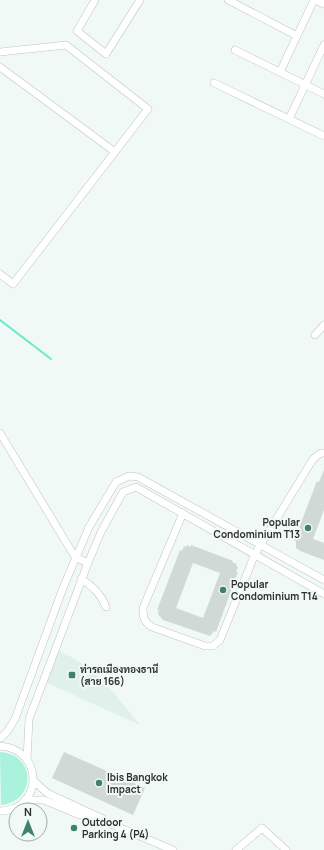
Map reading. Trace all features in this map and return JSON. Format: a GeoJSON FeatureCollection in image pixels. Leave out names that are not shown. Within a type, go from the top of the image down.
{"type":"FeatureCollection","features":[{"type":"Feature","properties":{"kind":"street"},"geometry":{"type":"LineString","coordinates":[[96,0],[77,31],[106,54],[140,0]]}},
{"type":"Feature","properties":{"kind":"street"},"geometry":{"type":"LineString","coordinates":[[228,0],[297,36]]}},
{"type":"Feature","properties":{"kind":"street"},"geometry":{"type":"LineString","coordinates":[[280,72],[315,0],[324,4]]}},
{"type":"Feature","properties":{"kind":"street"},"geometry":{"type":"LineString","coordinates":[[0,52],[66,45],[148,109],[13,284],[0,274]]}},
{"type":"Feature","properties":{"kind":"street"},"geometry":{"type":"LineString","coordinates":[[289,119],[323,47]]}},
{"type":"Feature","properties":{"kind":"street"},"geometry":{"type":"LineString","coordinates":[[235,50],[324,94]]}},
{"type":"Feature","properties":{"kind":"street"},"geometry":{"type":"LineString","coordinates":[[0,67],[115,152]]}},
{"type":"Feature","properties":{"kind":"street"},"geometry":{"type":"LineString","coordinates":[[214,83],[324,136]]}},
{"type":"Feature","properties":{"kind":"street"},"geometry":{"type":"LineString","coordinates":[[315,335],[324,326]]}},
{"type":"Feature","properties":{"kind":"street"},"geometry":{"type":"LineString","coordinates":[[0,433],[76,557],[88,563]]}},
{"type":"Feature","properties":{"kind":"street"},"geometry":{"type":"LineString","coordinates":[[183,513],[143,608],[145,622],[152,627],[205,646],[213,646],[218,644],[255,554],[313,459],[321,453],[324,453]]}},
{"type":"Feature","properties":{"kind":"street"},"geometry":{"type":"LineString","coordinates":[[129,476],[129,488]]}},
{"type":"Feature","properties":{"kind":"street"},"geometry":{"type":"LineString","coordinates":[[0,738],[7,732],[15,719],[76,557],[89,527],[116,482],[129,476],[138,477],[324,580]]}},
{"type":"Feature","properties":{"kind":"street"},"geometry":{"type":"LineString","coordinates":[[2,813],[17,807],[25,800],[31,791],[34,780],[28,760],[29,719],[88,563],[104,525],[123,492],[129,488],[136,487],[324,594]]}},
{"type":"Feature","properties":{"kind":"street"},"geometry":{"type":"LineString","coordinates":[[82,579],[96,590],[103,598],[106,607]]}},
{"type":"Feature","properties":{"kind":"street"},"geometry":{"type":"LineString","coordinates":[[38,658],[50,662]]}},
{"type":"Feature","properties":{"kind":"street"},"geometry":{"type":"LineString","coordinates":[[0,746],[11,747],[20,752],[28,760]]}},
{"type":"Feature","properties":{"kind":"street"},"geometry":{"type":"LineString","coordinates":[[34,780],[47,793],[82,808],[116,826],[173,850]]}},
{"type":"Feature","properties":{"kind":"street"},"geometry":{"type":"LineString","coordinates":[[25,800],[44,800],[80,815],[116,826]]}},
{"type":"Feature","properties":{"kind":"street"},"geometry":{"type":"LineString","coordinates":[[236,850],[262,828],[286,850]]}},
{"type":"Feature","properties":{"kind":"shaded area"},"geometry":{"type":"Polygon","coordinates":[[[58,650],[77,660],[103,680],[140,725],[47,683],[58,650]]]}},
{"type":"Feature","properties":{"kind":"green space"},"geometry":{"type":"Polygon","coordinates":[[[0,752],[12,755],[20,761],[26,769],[28,778],[26,787],[21,795],[13,802],[8,802],[1,805],[0,752]]]}},
{"type":"Feature","properties":{"kind":"building","name":"Popular Condominium T13"},"geometry":{"type":"Polygon","coordinates":[[[324,470],[324,510],[313,539],[324,543],[324,560],[300,551],[296,548],[296,541],[294,541],[317,481],[319,482],[324,470]]]}},
{"type":"Feature","properties":{"kind":"building","name":"Popular Condominium T14"},"geometry":{"type":"Polygon","coordinates":[[[187,545],[191,547],[191,545],[233,561],[232,562],[237,564],[236,566],[238,567],[236,571],[238,572],[216,632],[214,631],[210,636],[163,620],[158,614],[159,610],[157,610],[180,550],[182,551],[184,546],[186,547],[187,545]],[[193,563],[176,608],[203,618],[220,573],[193,563]]]}},
{"type":"Feature","properties":{"kind":"building","name":"Ibis Bangkok Impact"},"geometry":{"type":"Polygon","coordinates":[[[64,752],[145,788],[133,815],[52,778],[64,752]]]}},
{"type":"Feature","properties":{"kind":"waterway"},"geometry":{"type":"LineString","coordinates":[[0,320],[51,359]]}},
{"type":"Feature","properties":{"kind":"place","name":"Popular Condominium T13"},"geometry":{"type":"Point","coordinates":[308,528]}},
{"type":"Feature","properties":{"kind":"place","name":"Popular Condominium T14"},"geometry":{"type":"Point","coordinates":[223,590]}},
{"type":"Feature","properties":{"kind":"place","name":"ท่ารถเมืองทองธานี (สาย 166)"},"geometry":{"type":"Point","coordinates":[72,675]}},
{"type":"Feature","properties":{"kind":"place","name":"Ibis Bangkok Impact"},"geometry":{"type":"Point","coordinates":[99,783]}},
{"type":"Feature","properties":{"kind":"place","name":"Outdoor Parking 4 (P4)"},"geometry":{"type":"Point","coordinates":[74,828]}}]}
